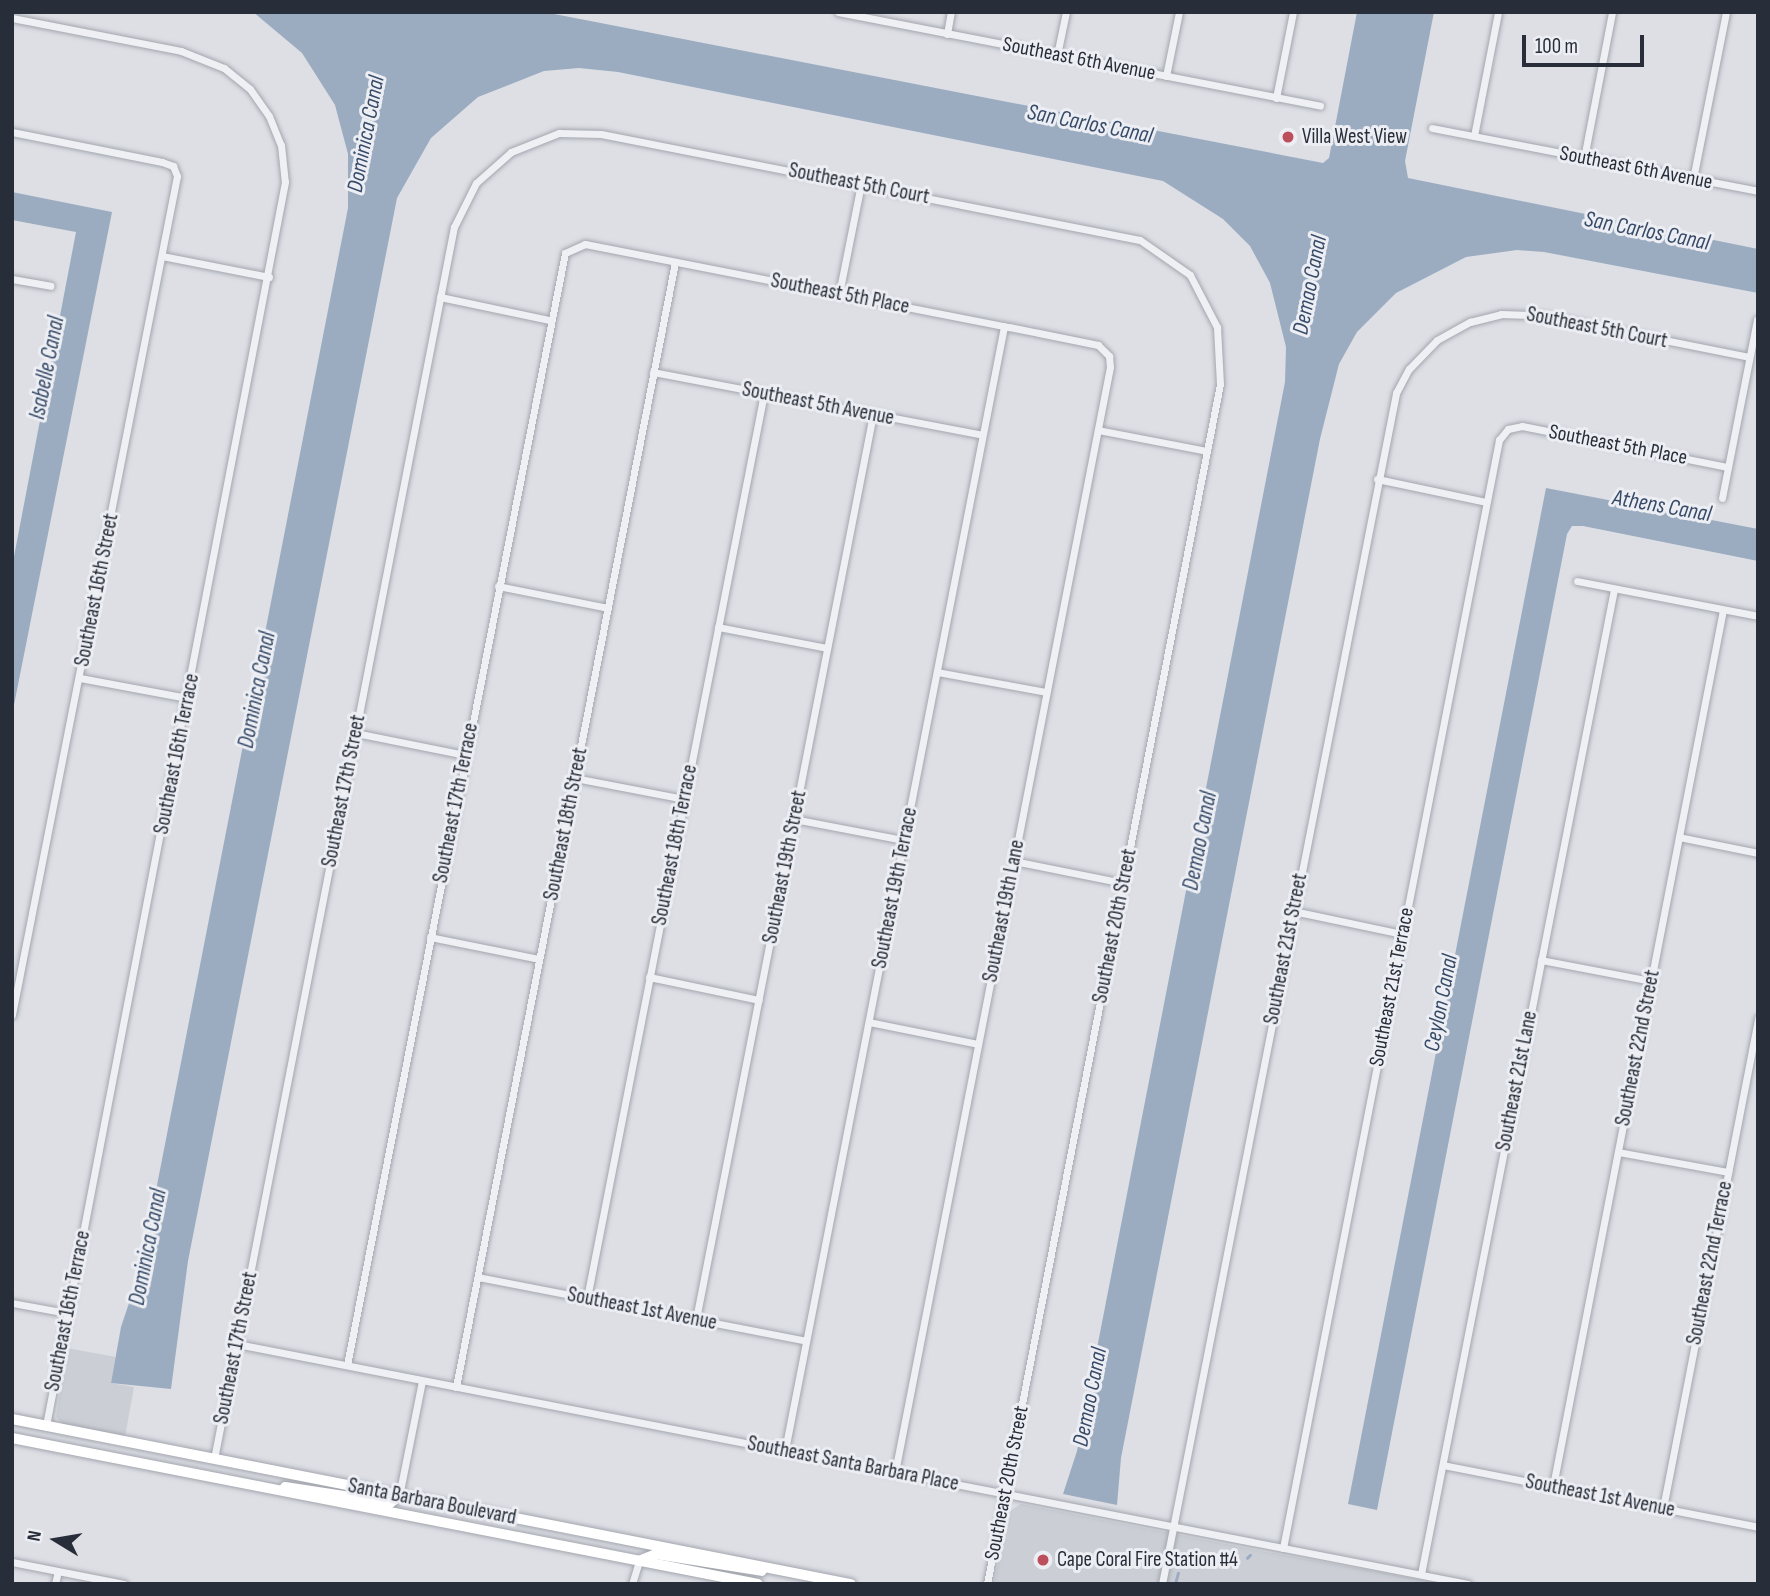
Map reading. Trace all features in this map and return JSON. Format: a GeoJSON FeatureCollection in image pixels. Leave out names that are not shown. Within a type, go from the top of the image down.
{"type":"FeatureCollection","features":[{"type":"Feature","properties":{"kind":"main road","name":"Santa Barbara Boulevard"},"geometry":{"type":"LineString","coordinates":[[12,1419],[851,1584]]}},
{"type":"Feature","properties":{"kind":"main road","name":"Santa Barbara Boulevard"},"geometry":{"type":"LineString","coordinates":[[12,1438],[758,1584]]}},
{"type":"Feature","properties":{"kind":"main road"},"geometry":{"type":"LineString","coordinates":[[267,1488],[305,1487],[390,1503],[400,1496]]}},
{"type":"Feature","properties":{"kind":"main road"},"geometry":{"type":"LineString","coordinates":[[639,1561],[656,1554],[745,1571],[773,1569]]}},
{"type":"Feature","properties":{"kind":"street","name":"Southeast 6th Avenue"},"geometry":{"type":"LineString","coordinates":[[838,12],[1320,106]]}},
{"type":"Feature","properties":{"kind":"street"},"geometry":{"type":"LineString","coordinates":[[947,34],[951,12]]}},
{"type":"Feature","properties":{"kind":"street"},"geometry":{"type":"LineString","coordinates":[[1057,55],[1066,12]]}},
{"type":"Feature","properties":{"kind":"street"},"geometry":{"type":"LineString","coordinates":[[1166,76],[1179,12]]}},
{"type":"Feature","properties":{"kind":"street"},"geometry":{"type":"LineString","coordinates":[[1276,98],[1293,12]]}},
{"type":"Feature","properties":{"kind":"street"},"geometry":{"type":"LineString","coordinates":[[1474,136],[1498,12]]}},
{"type":"Feature","properties":{"kind":"street"},"geometry":{"type":"LineString","coordinates":[[1584,158],[1612,12]]}},
{"type":"Feature","properties":{"kind":"street"},"geometry":{"type":"LineString","coordinates":[[1693,179],[1726,12]]}},
{"type":"Feature","properties":{"kind":"street","name":"Southeast 16th Terrace"},"geometry":{"type":"LineString","coordinates":[[12,18],[199,56],[224,68],[250,89],[274,126],[285,163],[285,191],[269,277],[46,1426]]}},
{"type":"Feature","properties":{"kind":"street","name":"Southeast 6th Avenue"},"geometry":{"type":"LineString","coordinates":[[1432,128],[1758,191]]}},
{"type":"Feature","properties":{"kind":"street","name":"Southeast 16th Street"},"geometry":{"type":"LineString","coordinates":[[12,132],[173,166],[177,176],[12,1015]]}},
{"type":"Feature","properties":{"kind":"street","name":"Southeast 5th Court"},"geometry":{"type":"LineString","coordinates":[[519,147],[559,133],[592,133],[861,184],[1129,237],[1159,250],[1190,275]]}},
{"type":"Feature","properties":{"kind":"street","name":"Southeast 17th Street"},"geometry":{"type":"LineString","coordinates":[[214,1460],[454,227],[466,199],[492,166],[519,147]]}},
{"type":"Feature","properties":{"kind":"street"},"geometry":{"type":"LineString","coordinates":[[839,294],[861,184]]}},
{"type":"Feature","properties":{"kind":"street","name":"Southeast 5th Place"},"geometry":{"type":"LineString","coordinates":[[573,246],[675,262],[1093,343],[1106,351]]}},
{"type":"Feature","properties":{"kind":"street","name":"Southeast 17th Terrace"},"geometry":{"type":"LineString","coordinates":[[347,1365],[549,320],[562,257],[573,246]]}},
{"type":"Feature","properties":{"kind":"street"},"geometry":{"type":"LineString","coordinates":[[162,256],[269,277]]}},
{"type":"Feature","properties":{"kind":"street","name":"Southeast 18th Street"},"geometry":{"type":"LineString","coordinates":[[456,1387],[675,262]]}},
{"type":"Feature","properties":{"kind":"street","name":"Southeast 20th Street"},"geometry":{"type":"LineString","coordinates":[[988,1584],[1207,451],[1222,351],[1209,304],[1190,275]]}},
{"type":"Feature","properties":{"kind":"street"},"geometry":{"type":"LineString","coordinates":[[12,279],[50,286]]}},
{"type":"Feature","properties":{"kind":"street"},"geometry":{"type":"LineString","coordinates":[[440,297],[549,320]]}},
{"type":"Feature","properties":{"kind":"street","name":"Southeast 5th Court"},"geometry":{"type":"LineString","coordinates":[[1447,333],[1488,316],[1525,313],[1749,358]]}},
{"type":"Feature","properties":{"kind":"street"},"geometry":{"type":"LineString","coordinates":[[1722,498],[1757,319]]}},
{"type":"Feature","properties":{"kind":"street","name":"Southeast 19th Terrace"},"geometry":{"type":"LineString","coordinates":[[785,1450],[1004,326]]}},
{"type":"Feature","properties":{"kind":"street","name":"Southeast 21st Street"},"geometry":{"type":"LineString","coordinates":[[1162,1584],[1391,406],[1402,381],[1418,358],[1447,333]]}},
{"type":"Feature","properties":{"kind":"street","name":"Southeast 19th Lane"},"geometry":{"type":"LineString","coordinates":[[895,1472],[1110,367],[1106,351]]}},
{"type":"Feature","properties":{"kind":"street","name":"Southeast 5th Avenue"},"geometry":{"type":"LineString","coordinates":[[653,372],[982,435]]}},
{"type":"Feature","properties":{"kind":"street","name":"Southeast 18th Terrace"},"geometry":{"type":"LineString","coordinates":[[587,1298],[764,393]]}},
{"type":"Feature","properties":{"kind":"street","name":"Southeast 19th Street"},"geometry":{"type":"LineString","coordinates":[[696,1319],[873,414]]}},
{"type":"Feature","properties":{"kind":"street","name":"Southeast 5th Place"},"geometry":{"type":"LineString","coordinates":[[1508,429],[1522,426],[1728,467]]}},
{"type":"Feature","properties":{"kind":"street","name":"Southeast 21st Terrace"},"geometry":{"type":"LineString","coordinates":[[1283,1548],[1486,502],[1499,439],[1508,429]]}},
{"type":"Feature","properties":{"kind":"street"},"geometry":{"type":"LineString","coordinates":[[1098,430],[1207,451]]}},
{"type":"Feature","properties":{"kind":"street"},"geometry":{"type":"LineString","coordinates":[[1377,479],[1486,502]]}},
{"type":"Feature","properties":{"kind":"street"},"geometry":{"type":"LineString","coordinates":[[1577,581],[1758,616]]}},
{"type":"Feature","properties":{"kind":"street"},"geometry":{"type":"LineString","coordinates":[[498,586],[608,608]]}},
{"type":"Feature","properties":{"kind":"street","name":"Southeast 21st Lane"},"geometry":{"type":"LineString","coordinates":[[1422,1574],[1614,589]]}},
{"type":"Feature","properties":{"kind":"street","name":"Southeast 22nd Street"},"geometry":{"type":"LineString","coordinates":[[1553,1486],[1723,610]]}},
{"type":"Feature","properties":{"kind":"street"},"geometry":{"type":"LineString","coordinates":[[718,627],[827,648]]}},
{"type":"Feature","properties":{"kind":"street"},"geometry":{"type":"LineString","coordinates":[[937,672],[1046,692]]}},
{"type":"Feature","properties":{"kind":"street"},"geometry":{"type":"LineString","coordinates":[[80,678],[187,698]]}},
{"type":"Feature","properties":{"kind":"street"},"geometry":{"type":"LineString","coordinates":[[356,733],[465,755]]}},
{"type":"Feature","properties":{"kind":"street"},"geometry":{"type":"LineString","coordinates":[[575,778],[684,799]]}},
{"type":"Feature","properties":{"kind":"street"},"geometry":{"type":"LineString","coordinates":[[794,819],[903,840]]}},
{"type":"Feature","properties":{"kind":"street"},"geometry":{"type":"LineString","coordinates":[[1679,837],[1758,853]]}},
{"type":"Feature","properties":{"kind":"street"},"geometry":{"type":"LineString","coordinates":[[1014,861],[1124,883]]}},
{"type":"Feature","properties":{"kind":"street"},"geometry":{"type":"LineString","coordinates":[[1293,911],[1402,934]]}},
{"type":"Feature","properties":{"kind":"street"},"geometry":{"type":"LineString","coordinates":[[430,937],[539,959]]}},
{"type":"Feature","properties":{"kind":"street"},"geometry":{"type":"LineString","coordinates":[[1541,960],[1651,981]]}},
{"type":"Feature","properties":{"kind":"street"},"geometry":{"type":"LineString","coordinates":[[649,977],[759,1000]]}},
{"type":"Feature","properties":{"kind":"street","name":"Southeast 22nd Terrace"},"geometry":{"type":"LineString","coordinates":[[1663,1508],[1758,1018]]}},
{"type":"Feature","properties":{"kind":"street"},"geometry":{"type":"LineString","coordinates":[[869,1022],[978,1044]]}},
{"type":"Feature","properties":{"kind":"street"},"geometry":{"type":"LineString","coordinates":[[1618,1152],[1728,1172]]}},
{"type":"Feature","properties":{"kind":"street","name":"Southeast 1st Avenue"},"geometry":{"type":"LineString","coordinates":[[478,1277],[806,1341]]}},
{"type":"Feature","properties":{"kind":"street"},"geometry":{"type":"LineString","coordinates":[[12,1303],[67,1313]]}},
{"type":"Feature","properties":{"kind":"street","name":"Southeast Santa Barbara Place"},"geometry":{"type":"LineString","coordinates":[[237,1345],[1468,1584]]}},
{"type":"Feature","properties":{"kind":"street"},"geometry":{"type":"LineString","coordinates":[[400,1496],[422,1381]]}},
{"type":"Feature","properties":{"kind":"street","name":"Southeast 1st Avenue"},"geometry":{"type":"LineString","coordinates":[[1443,1465],[1758,1527]]}},
{"type":"Feature","properties":{"kind":"street"},"geometry":{"type":"LineString","coordinates":[[632,1584],[639,1561]]}},
{"type":"Feature","properties":{"kind":"street"},"geometry":{"type":"LineString","coordinates":[[12,1562],[124,1584]]}},
{"type":"Feature","properties":{"kind":"street"},"geometry":{"type":"LineString","coordinates":[[55,1584],[58,1571]]}},
{"type":"Feature","properties":{"kind":"shaded area"},"geometry":{"type":"Polygon","coordinates":[[[67,1348],[116,1357],[111,1383],[134,1387],[125,1437],[63,1424],[56,1417],[67,1348]]]}},
{"type":"Feature","properties":{"kind":"shaded area"},"geometry":{"type":"Polygon","coordinates":[[[1021,1504],[1444,1584],[994,1584],[1008,1512],[1021,1504]]]}},
{"type":"Feature","properties":{"kind":"water"},"geometry":{"type":"Polygon","coordinates":[[[253,12],[544,12],[1323,163],[1329,158],[1357,12],[1434,12],[1405,161],[1408,178],[1758,249],[1758,293],[1544,252],[1517,250],[1466,257],[1396,293],[1357,332],[1339,364],[1320,439],[1121,1458],[1117,1505],[1063,1494],[1077,1451],[1285,382],[1286,347],[1270,283],[1250,246],[1223,219],[1163,181],[618,72],[579,68],[544,71],[478,97],[431,138],[397,198],[188,1261],[171,1389],[111,1383],[121,1327],[141,1267],[348,208],[348,154],[335,105],[302,53],[253,12]]]}},
{"type":"Feature","properties":{"kind":"water"},"geometry":{"type":"Polygon","coordinates":[[[12,192],[112,212],[12,715],[12,567],[76,232],[12,220],[12,192]]]}},
{"type":"Feature","properties":{"kind":"water"},"geometry":{"type":"Polygon","coordinates":[[[1546,488],[1758,529],[1758,561],[1583,526],[1572,526],[1567,534],[1377,1510],[1348,1504],[1546,488]]]}},
{"type":"Feature","properties":{"kind":"waterway"},"geometry":{"type":"LineString","coordinates":[[1247,1558],[1250,1555]]}},
{"type":"Feature","properties":{"kind":"waterway"},"geometry":{"type":"LineString","coordinates":[[1175,1584],[1178,1573]]}},
{"type":"Feature","properties":{"kind":"place","name":"Villa West View"},"geometry":{"type":"Point","coordinates":[1288,137]}},
{"type":"Feature","properties":{"kind":"place","name":"Cape Coral Fire Station #4"},"geometry":{"type":"Point","coordinates":[1043,1560]}},
{"type":"Feature","properties":{"kind":"water label","name":"San Carlos Canal"},"geometry":{"type":"Point","coordinates":[1090,124]}},
{"type":"Feature","properties":{"kind":"water label","name":"Dominica Canal"},"geometry":{"type":"Point","coordinates":[366,134]}},
{"type":"Feature","properties":{"kind":"water label","name":"San Carlos Canal"},"geometry":{"type":"Point","coordinates":[1647,231]}},
{"type":"Feature","properties":{"kind":"water label","name":"Demao Canal"},"geometry":{"type":"Point","coordinates":[1310,285]}},
{"type":"Feature","properties":{"kind":"water label","name":"Isabelle Canal"},"geometry":{"type":"Point","coordinates":[47,368]}},
{"type":"Feature","properties":{"kind":"water label","name":"Athens Canal"},"geometry":{"type":"Point","coordinates":[1662,506]}},
{"type":"Feature","properties":{"kind":"water label","name":"Dominica Canal"},"geometry":{"type":"Point","coordinates":[257,690]}},
{"type":"Feature","properties":{"kind":"water label","name":"Demao Canal"},"geometry":{"type":"Point","coordinates":[1200,841]}},
{"type":"Feature","properties":{"kind":"water label","name":"Ceylon Canal"},"geometry":{"type":"Point","coordinates":[1441,1003]}},
{"type":"Feature","properties":{"kind":"water label","name":"Dominica Canal"},"geometry":{"type":"Point","coordinates":[148,1247]}},
{"type":"Feature","properties":{"kind":"water label","name":"Demao Canal"},"geometry":{"type":"Point","coordinates":[1090,1397]}}]}
